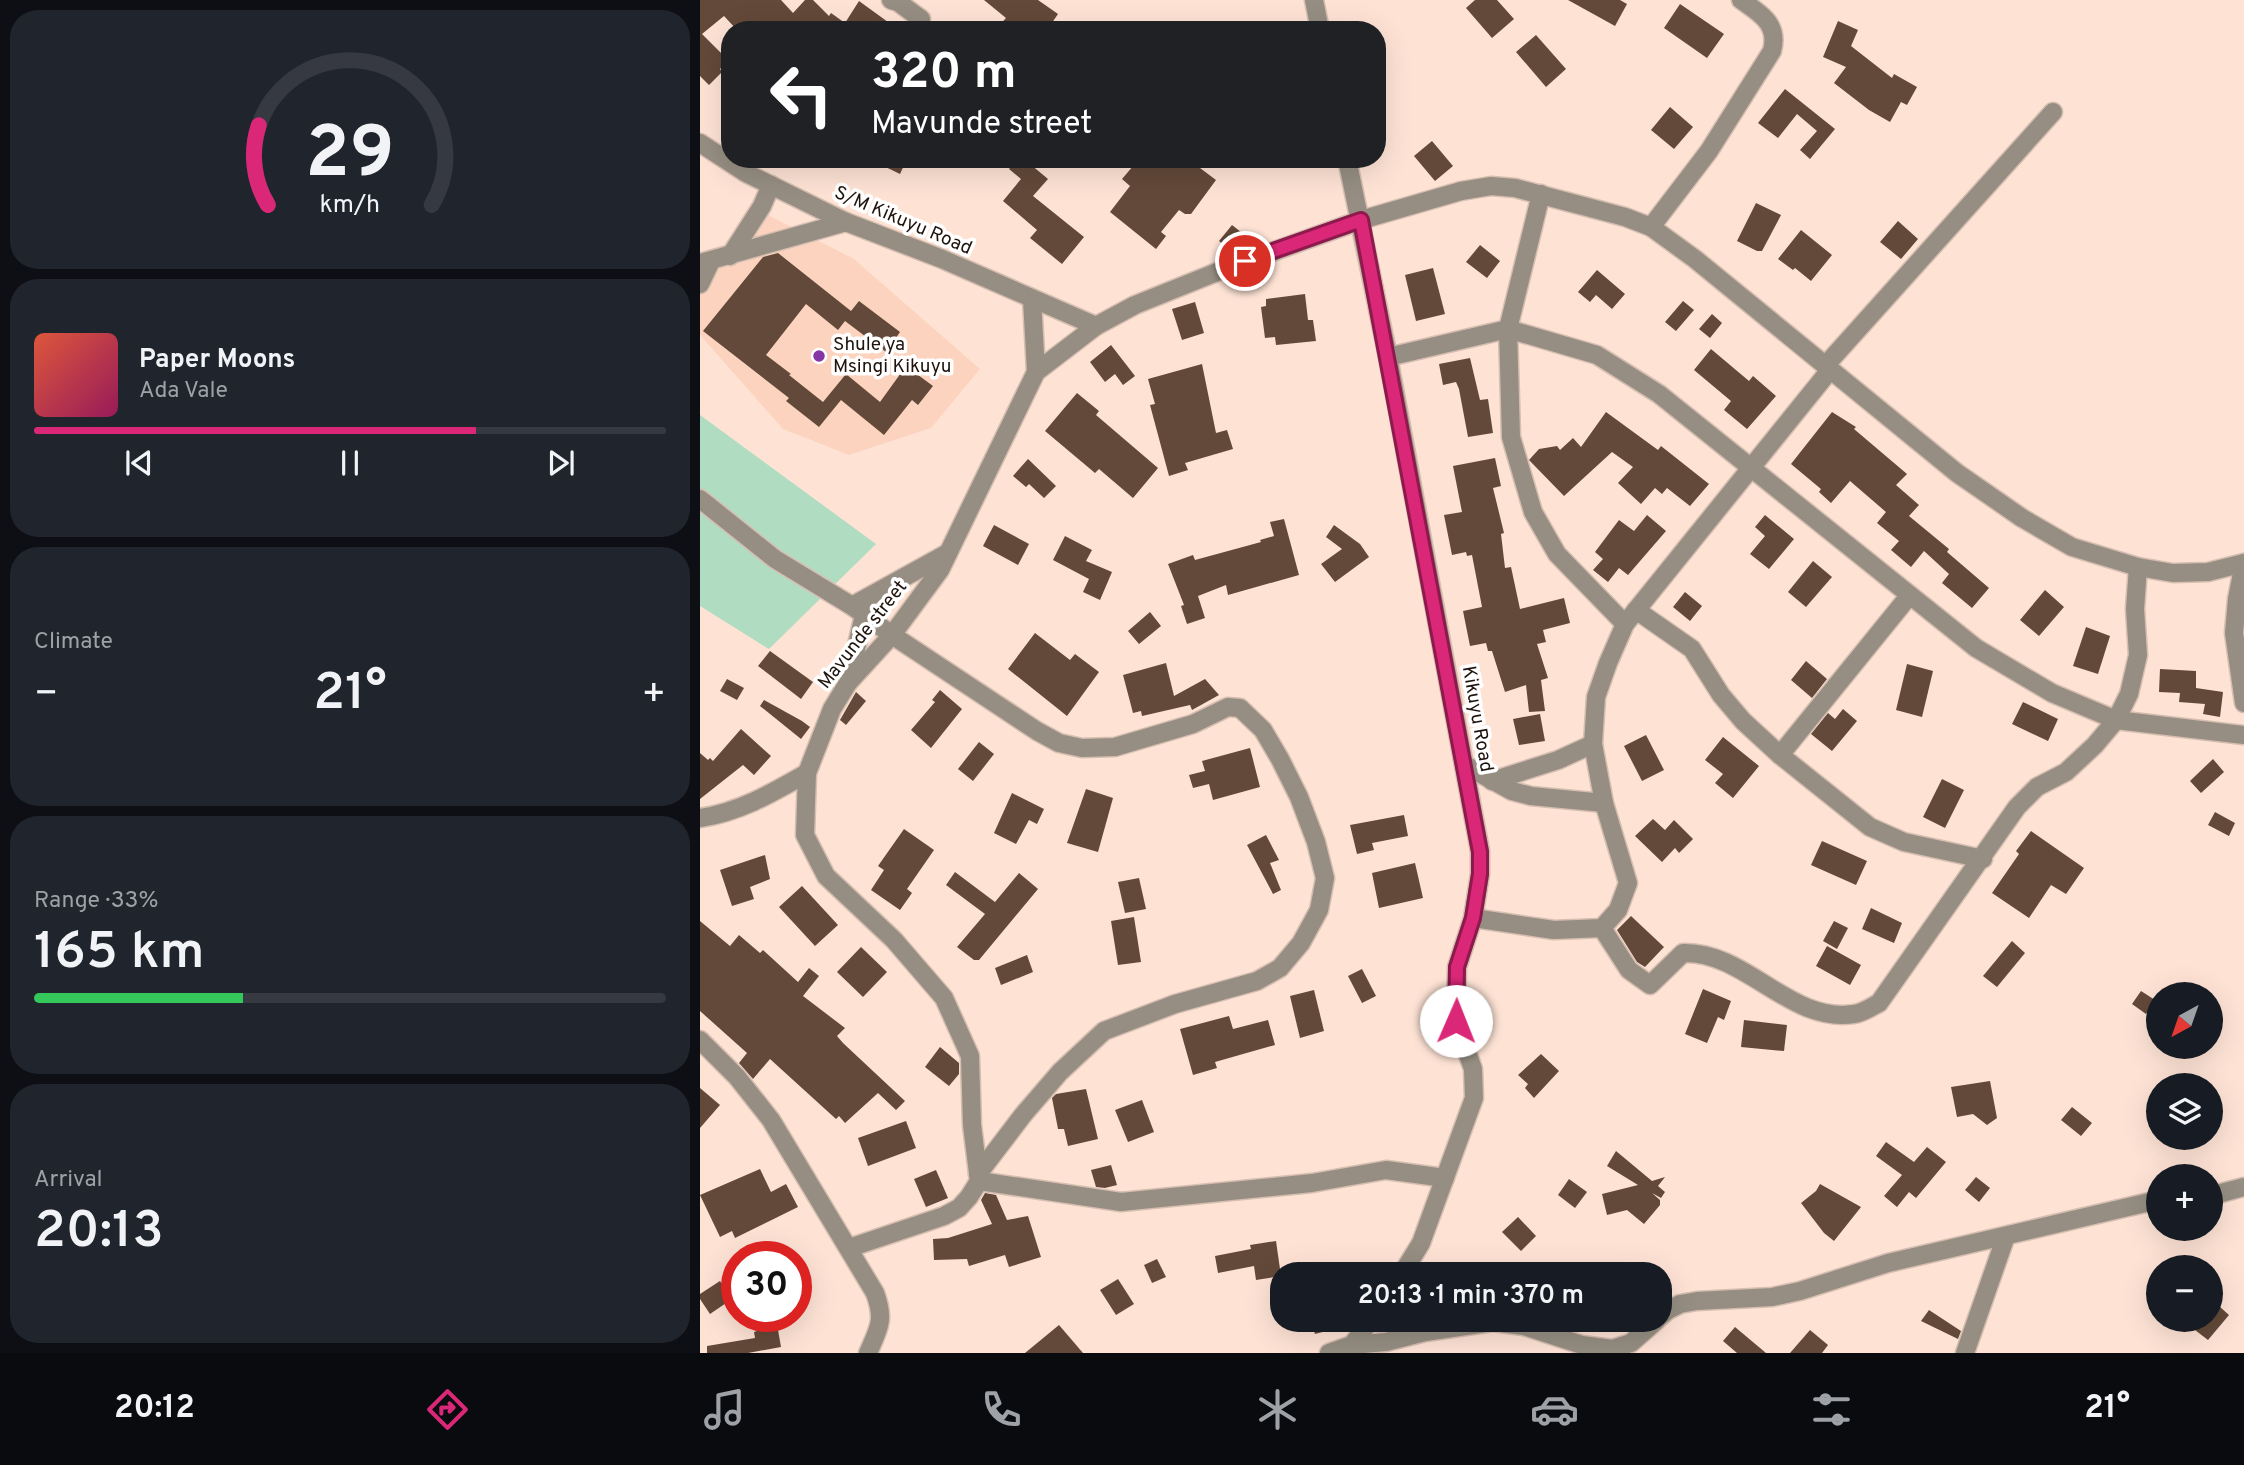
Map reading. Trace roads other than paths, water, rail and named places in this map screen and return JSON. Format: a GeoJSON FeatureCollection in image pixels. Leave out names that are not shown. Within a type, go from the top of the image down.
{"type":"FeatureCollection","features":[{"type":"Feature","properties":{"kind":"street"},"geometry":{"type":"LineString","coordinates":[[891,0],[921,19]]}},
{"type":"Feature","properties":{"kind":"street"},"geometry":{"type":"LineString","coordinates":[[1314,0],[1318,21]]}},
{"type":"Feature","properties":{"kind":"street"},"geometry":{"type":"LineString","coordinates":[[1651,227],[1709,151],[1772,51],[1775,41],[1773,29],[1768,21],[1741,0]]}},
{"type":"Feature","properties":{"kind":"street"},"geometry":{"type":"LineString","coordinates":[[1473,918],[1554,930],[1602,928],[1618,910],[1628,883],[1604,803],[1593,744],[1596,697],[1608,663],[1631,617],[1752,468],[1827,368],[2053,112]]}},
{"type":"Feature","properties":{"kind":"street","name":"S/M Kikuyu Road"},"geometry":{"type":"LineString","coordinates":[[700,143],[721,157]]}},
{"type":"Feature","properties":{"kind":"street","name":"S/M Kikuyu Road"},"geometry":{"type":"LineString","coordinates":[[738,168],[846,222],[943,259],[1096,326]]}},
{"type":"Feature","properties":{"kind":"street","name":"Kikuyu Road"},"geometry":{"type":"LineString","coordinates":[[1349,168],[1388,357],[1480,852],[1480,874],[1473,918],[1457,967],[1456,1021],[1473,1069],[1474,1098],[1421,1243],[1409,1262]]}},
{"type":"Feature","properties":{"kind":"street"},"geometry":{"type":"LineString","coordinates":[[730,256],[762,206],[771,185]]}},
{"type":"Feature","properties":{"kind":"street","name":"Mavunde street"},"geometry":{"type":"LineString","coordinates":[[978,1178],[972,1125],[970,1056],[958,1027],[944,999],[918,966],[826,876],[805,835],[807,773],[832,709],[848,683],[892,635],[923,594],[948,553],[1036,372],[1096,326],[1135,305],[1222,270],[1361,220],[1461,191],[1491,186],[1541,194],[1625,217],[1651,227],[1956,473],[2022,519],[2072,547],[2138,567],[2181,574],[2208,572],[2244,564]]}},
{"type":"Feature","properties":{"kind":"street"},"geometry":{"type":"LineString","coordinates":[[1541,194],[1508,329],[1511,437],[1533,512],[1558,554],[1631,617],[1692,649],[1721,695],[1743,721],[1780,755],[1870,827],[1904,842],[1983,859]]}},
{"type":"Feature","properties":{"kind":"street"},"geometry":{"type":"LineString","coordinates":[[700,284],[706,262],[846,222]]}},
{"type":"Feature","properties":{"kind":"street"},"geometry":{"type":"LineString","coordinates":[[1032,299],[1036,372]]}},
{"type":"Feature","properties":{"kind":"street"},"geometry":{"type":"LineString","coordinates":[[1388,357],[1508,329],[1597,355],[1659,394],[1976,648],[2052,693],[2116,720],[2244,735]]}},
{"type":"Feature","properties":{"kind":"street"},"geometry":{"type":"LineString","coordinates":[[700,499],[775,559],[858,610],[1037,731],[1059,743],[1082,748],[1115,747],[1193,724],[1228,707],[1240,708],[1263,730],[1280,759],[1299,797],[1316,842],[1325,878],[1319,910],[1301,943],[1280,968],[1257,981],[1175,1004],[1104,1031],[1060,1072],[1023,1115],[959,1208],[944,1216],[849,1248]]}},
{"type":"Feature","properties":{"kind":"street"},"geometry":{"type":"LineString","coordinates":[[848,683],[858,610],[948,553]]}},
{"type":"Feature","properties":{"kind":"street"},"geometry":{"type":"LineString","coordinates":[[2244,564],[2234,633],[2244,703]]}},
{"type":"Feature","properties":{"kind":"street"},"geometry":{"type":"LineString","coordinates":[[1602,928],[1629,970],[1650,985],[1683,953],[1700,952],[1726,963],[1813,1011],[1829,1015],[1857,1014],[1879,1003],[1983,859],[2017,807],[2037,787],[2066,772],[2095,745],[2116,720],[2129,694],[2138,655],[2135,610],[2138,567]]}},
{"type":"Feature","properties":{"kind":"street"},"geometry":{"type":"LineString","coordinates":[[1780,755],[1909,596]]}},
{"type":"Feature","properties":{"kind":"street"},"geometry":{"type":"LineString","coordinates":[[1492,781],[1558,760],[1593,744]]}},
{"type":"Feature","properties":{"kind":"street"},"geometry":{"type":"LineString","coordinates":[[1465,765],[1492,781],[1531,796],[1604,803]]}},
{"type":"Feature","properties":{"kind":"street"},"geometry":{"type":"LineString","coordinates":[[700,818],[721,815],[760,800],[807,773]]}},
{"type":"Feature","properties":{"kind":"street"},"geometry":{"type":"LineString","coordinates":[[700,1040],[737,1077],[771,1120],[876,1293],[881,1310],[880,1323],[868,1353]]}},
{"type":"Feature","properties":{"kind":"street"},"geometry":{"type":"LineString","coordinates":[[978,1178],[1121,1202],[1312,1183],[1386,1170],[1445,1178]]}},
{"type":"Feature","properties":{"kind":"street"},"geometry":{"type":"LineString","coordinates":[[2223,1192],[2244,1186]]}},
{"type":"Feature","properties":{"kind":"street"},"geometry":{"type":"LineString","coordinates":[[1672,1308],[1697,1301],[1772,1297],[1800,1291],[1888,1263],[2146,1203]]}},
{"type":"Feature","properties":{"kind":"street"},"geometry":{"type":"LineString","coordinates":[[1965,1353],[2006,1236]]}},
{"type":"Feature","properties":{"kind":"street"},"geometry":{"type":"LineString","coordinates":[[1352,1345],[1362,1332]]}},
{"type":"Feature","properties":{"kind":"street"},"geometry":{"type":"LineString","coordinates":[[1329,1353],[1352,1345],[1386,1342],[1425,1332]]}},
{"type":"Feature","properties":{"kind":"street"},"geometry":{"type":"LineString","coordinates":[[1542,1332],[1582,1345],[1612,1349],[1631,1343],[1643,1332]]}},
{"type":"Feature","properties":{"kind":"place","name":"Shule ya Msingi Kikuyu"},"geometry":{"type":"Point","coordinates":[819,356]}}]}
